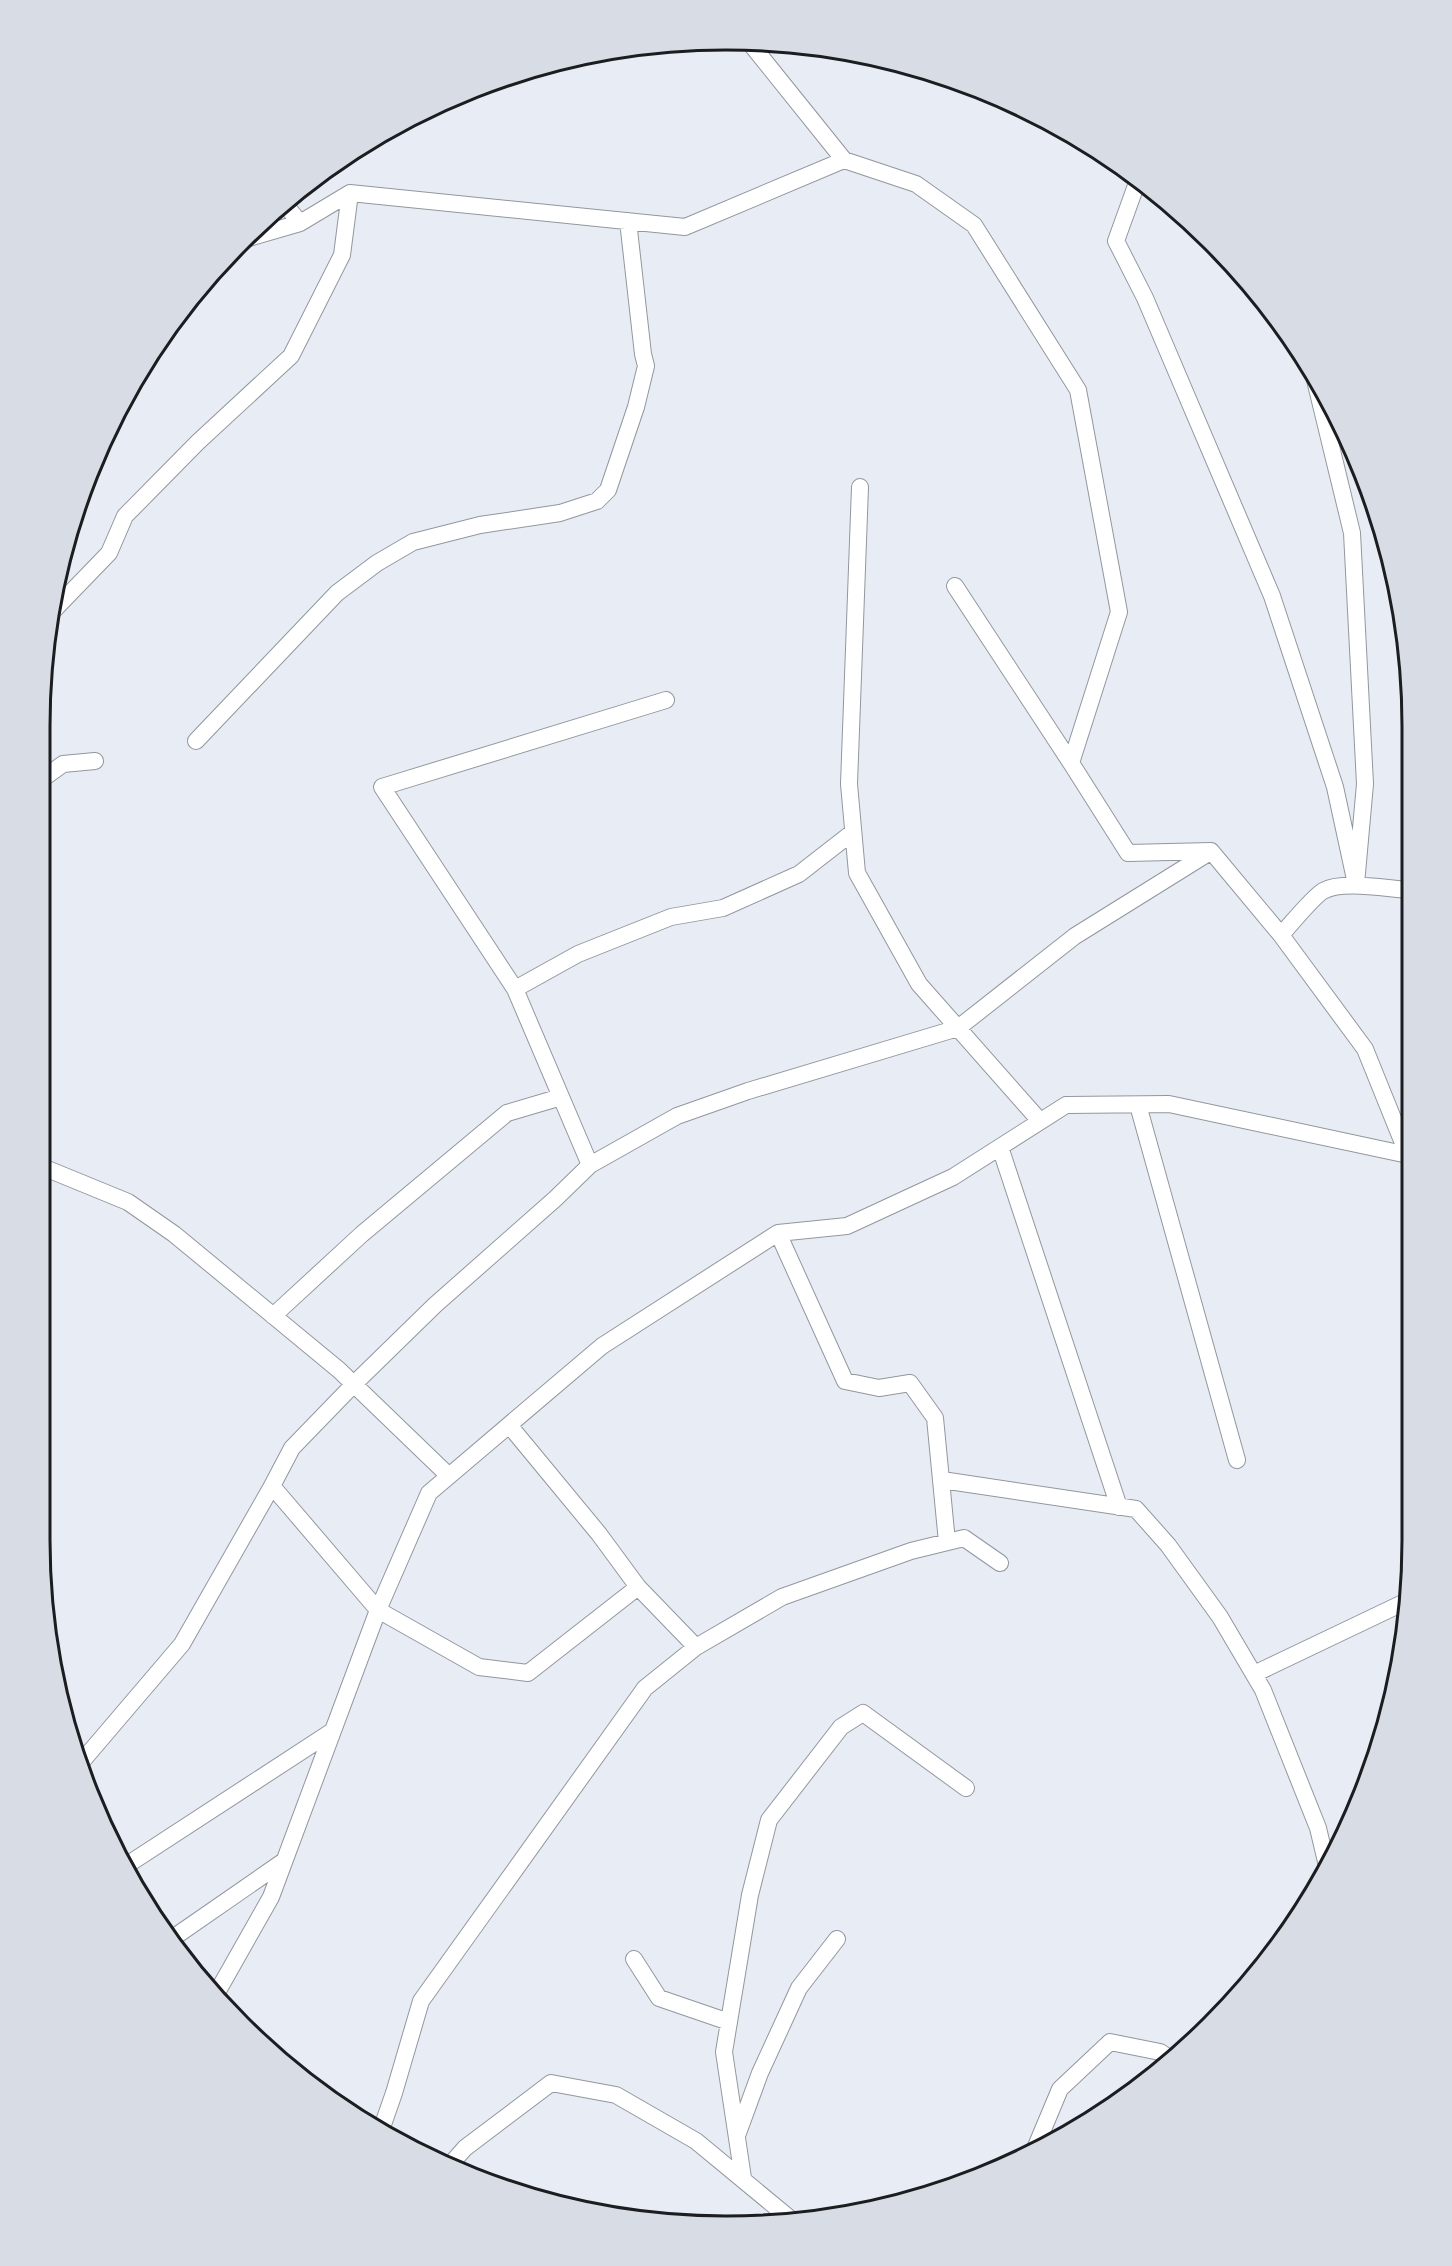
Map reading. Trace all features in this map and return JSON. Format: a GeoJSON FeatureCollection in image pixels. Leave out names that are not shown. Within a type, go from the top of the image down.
{"type":"FeatureCollection","features":[{"type":"Feature","properties":{"kind":"street"},"geometry":{"type":"LineString","coordinates":[[756,51],[844,160],[916,184],[974,225],[1078,390],[1119,612],[1071,764]]}},
{"type":"Feature","properties":{"kind":"street"},"geometry":{"type":"LineString","coordinates":[[262,235],[300,223],[350,193],[685,227],[844,160]]}},
{"type":"Feature","properties":{"kind":"street"},"geometry":{"type":"LineString","coordinates":[[1135,187],[1116,241],[1145,298],[1272,596],[1335,787],[1356,884]]}},
{"type":"Feature","properties":{"kind":"street"},"geometry":{"type":"LineString","coordinates":[[61,603],[109,553],[124,516],[198,442],[291,356],[342,255],[350,193]]}},
{"type":"Feature","properties":{"kind":"street"},"geometry":{"type":"LineString","coordinates":[[289,209],[300,223]]}},
{"type":"Feature","properties":{"kind":"street"},"geometry":{"type":"LineString","coordinates":[[196,741],[337,593],[377,563],[413,542],[480,525],[560,513],[597,501],[608,490],[636,407],[646,366],[628,221]]}},
{"type":"Feature","properties":{"kind":"street"},"geometry":{"type":"LineString","coordinates":[[1321,405],[1352,533],[1365,784],[1356,884]]}},
{"type":"Feature","properties":{"kind":"street"},"geometry":{"type":"LineString","coordinates":[[860,487],[849,784],[857,873],[918,984],[1041,1121]]}},
{"type":"Feature","properties":{"kind":"street"},"geometry":{"type":"LineString","coordinates":[[955,586],[1128,853],[1211,851]]}},
{"type":"Feature","properties":{"kind":"street"},"geometry":{"type":"LineString","coordinates":[[590,1165],[515,988],[382,787],[666,700]]}},
{"type":"Feature","properties":{"kind":"street"},"geometry":{"type":"LineString","coordinates":[[50,773],[63,764],[94,761]]}},
{"type":"Feature","properties":{"kind":"street"},"geometry":{"type":"LineString","coordinates":[[515,988],[588,950],[671,917],[723,908],[799,874],[853,832]]}},
{"type":"Feature","properties":{"kind":"street"},"geometry":{"type":"LineString","coordinates":[[1211,851],[1281,935],[1365,1049],[1402,1140]]}},
{"type":"Feature","properties":{"kind":"street"},"geometry":{"type":"LineString","coordinates":[[85,1758],[182,1644],[292,1448],[435,1305],[590,1165],[677,1116],[748,1091],[958,1028],[1075,936],[1211,851]]}},
{"type":"Feature","properties":{"kind":"street"},"geometry":{"type":"LineString","coordinates":[[1281,935],[1323,891],[1356,884],[1402,889]]}},
{"type":"Feature","properties":{"kind":"street"},"geometry":{"type":"LineString","coordinates":[[273,1316],[362,1234],[507,1113],[561,1097]]}},
{"type":"Feature","properties":{"kind":"street"},"geometry":{"type":"LineString","coordinates":[[219,1988],[271,1897],[378,1610],[429,1493],[602,1346],[778,1233],[847,1226],[953,1177],[1066,1105],[1169,1104],[1402,1155]]}},
{"type":"Feature","properties":{"kind":"street"},"geometry":{"type":"LineString","coordinates":[[1138,1105],[1237,1460]]}},
{"type":"Feature","properties":{"kind":"street"},"geometry":{"type":"LineString","coordinates":[[1000,1147],[1119,1507]]}},
{"type":"Feature","properties":{"kind":"street"},"geometry":{"type":"LineString","coordinates":[[50,1170],[128,1202],[174,1234],[354,1384],[450,1476]]}},
{"type":"Feature","properties":{"kind":"street"},"geometry":{"type":"LineString","coordinates":[[778,1233],[845,1381],[879,1388],[910,1383],[935,1418],[947,1542]]}},
{"type":"Feature","properties":{"kind":"street"},"geometry":{"type":"LineString","coordinates":[[509,1425],[599,1534],[638,1587],[696,1647]]}},
{"type":"Feature","properties":{"kind":"street"},"geometry":{"type":"LineString","coordinates":[[942,1480],[1136,1509],[1168,1545],[1220,1617],[1263,1690],[1318,1828],[1324,1855]]}},
{"type":"Feature","properties":{"kind":"street"},"geometry":{"type":"LineString","coordinates":[[272,1486],[378,1610],[478,1667],[528,1673],[638,1587]]}},
{"type":"Feature","properties":{"kind":"street"},"geometry":{"type":"LineString","coordinates":[[383,2123],[421,2001],[645,1689],[696,1647],[782,1597],[910,1551],[964,1538],[1000,1563]]}},
{"type":"Feature","properties":{"kind":"street"},"geometry":{"type":"LineString","coordinates":[[1254,1674],[1399,1605]]}},
{"type":"Feature","properties":{"kind":"street"},"geometry":{"type":"LineString","coordinates":[[743,2178],[724,2052],[750,1896],[769,1820],[841,1727],[863,1713],[966,1788]]}},
{"type":"Feature","properties":{"kind":"street"},"geometry":{"type":"LineString","coordinates":[[131,1862],[331,1732]]}},
{"type":"Feature","properties":{"kind":"street"},"geometry":{"type":"LineString","coordinates":[[177,1935],[284,1861]]}},
{"type":"Feature","properties":{"kind":"street"},"geometry":{"type":"LineString","coordinates":[[737,2137],[760,2073],[799,1988],[837,1939]]}},
{"type":"Feature","properties":{"kind":"street"},"geometry":{"type":"LineString","coordinates":[[634,1959],[659,1998],[729,2022]]}},
{"type":"Feature","properties":{"kind":"street"},"geometry":{"type":"LineString","coordinates":[[1039,2140],[1060,2089],[1110,2042],[1160,2052],[1165,2055]]}},
{"type":"Feature","properties":{"kind":"street"},"geometry":{"type":"LineString","coordinates":[[455,2160],[465,2148],[551,2083],[616,2095],[696,2141],[784,2214]]}}]}
